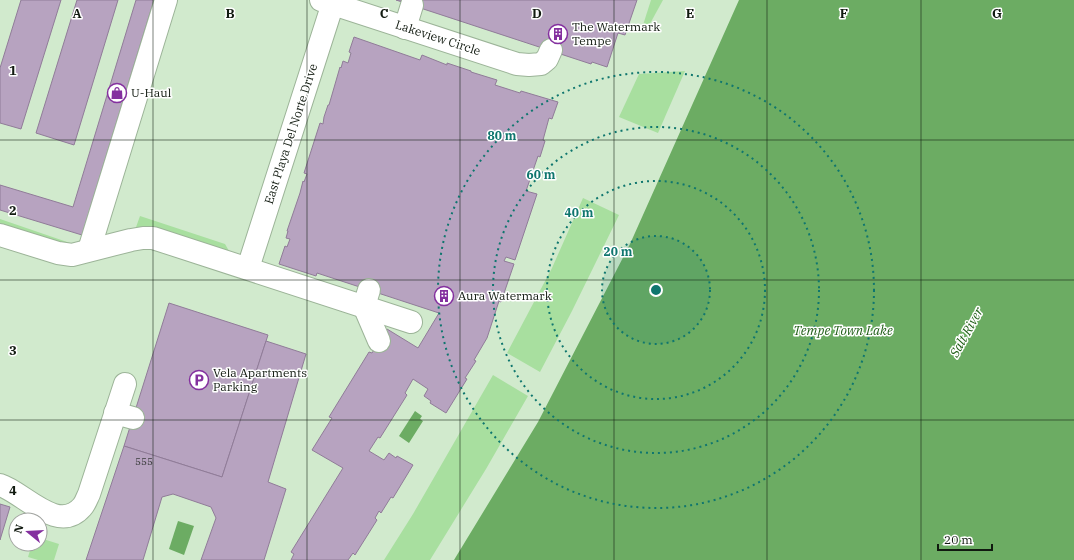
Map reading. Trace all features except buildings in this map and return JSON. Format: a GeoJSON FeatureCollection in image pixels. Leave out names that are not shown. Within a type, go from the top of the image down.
{"type":"FeatureCollection","features":[{"type":"Feature","properties":{"kind":"street"},"geometry":{"type":"LineString","coordinates":[[89,250],[166,0]]}},
{"type":"Feature","properties":{"kind":"street","name":"Lakeview Circle"},"geometry":{"type":"LineString","coordinates":[[329,1],[405,28],[517,64],[541,64],[547,58],[551,50]]}},
{"type":"Feature","properties":{"kind":"street","name":"East Playa Del Norte Drive"},"geometry":{"type":"LineString","coordinates":[[248,268],[329,1]]}},
{"type":"Feature","properties":{"kind":"street"},"geometry":{"type":"LineString","coordinates":[[405,28],[412,5]]}},
{"type":"Feature","properties":{"kind":"street"},"geometry":{"type":"LineString","coordinates":[[0,235],[62,254],[72,255],[131,240],[153,238],[248,268],[366,298],[411,322]]}},
{"type":"Feature","properties":{"kind":"street"},"geometry":{"type":"LineString","coordinates":[[366,298],[379,341]]}},
{"type":"Feature","properties":{"kind":"street"},"geometry":{"type":"LineString","coordinates":[[0,485],[9,488],[28,502],[52,514],[61,516],[71,515],[78,511],[83,506],[89,494],[124,416],[125,384]]}},
{"type":"Feature","properties":{"kind":"shaded area"},"geometry":{"type":"Polygon","coordinates":[[[651,0],[663,0],[646,31],[643,25],[651,0]]]}},
{"type":"Feature","properties":{"kind":"shaded area"},"geometry":{"type":"Polygon","coordinates":[[[685,71],[658,133],[619,117],[639,74],[685,71]]]}},
{"type":"Feature","properties":{"kind":"shaded area"},"geometry":{"type":"Polygon","coordinates":[[[583,198],[619,215],[540,372],[507,353],[552,268],[583,198]]]}},
{"type":"Feature","properties":{"kind":"shaded area"},"geometry":{"type":"Polygon","coordinates":[[[140,216],[225,244],[229,251],[152,228],[135,230],[140,216]]]}},
{"type":"Feature","properties":{"kind":"shaded area"},"geometry":{"type":"Polygon","coordinates":[[[0,219],[73,245],[62,244],[0,224],[0,219]]]}},
{"type":"Feature","properties":{"kind":"shaded area"},"geometry":{"type":"Polygon","coordinates":[[[493,375],[528,396],[486,469],[430,560],[384,560],[413,514],[493,375]]]}},
{"type":"Feature","properties":{"kind":"shaded area"},"geometry":{"type":"Polygon","coordinates":[[[48,541],[59,544],[54,560],[38,560],[28,557],[30,552],[48,552],[48,541]]]}},
{"type":"Feature","properties":{"kind":"water","name":"Tempe Town Lake"},"geometry":{"type":"Polygon","coordinates":[[[739,0],[1074,0],[1074,560],[454,560],[538,422],[630,244],[739,0]]]}},
{"type":"Feature","properties":{"kind":"water"},"geometry":{"type":"Polygon","coordinates":[[[415,411],[422,416],[420,419],[423,421],[409,443],[399,436],[415,411]]]}},
{"type":"Feature","properties":{"kind":"water"},"geometry":{"type":"Polygon","coordinates":[[[178,521],[194,526],[184,555],[169,549],[178,521]]]}},
{"type":"Feature","properties":{"kind":"place","name":"The Watermark Tempe"},"geometry":{"type":"Point","coordinates":[558,34]}},
{"type":"Feature","properties":{"kind":"place","name":"U-Haul"},"geometry":{"type":"Point","coordinates":[117,93]}},
{"type":"Feature","properties":{"kind":"place","name":"Aura Watermark"},"geometry":{"type":"Point","coordinates":[444,296]}},
{"type":"Feature","properties":{"kind":"place","name":"Vela Apartments Parking"},"geometry":{"type":"Point","coordinates":[199,380]}},
{"type":"Feature","properties":{"kind":"water label","name":"Salt River"},"geometry":{"type":"Point","coordinates":[966,332]}}]}
